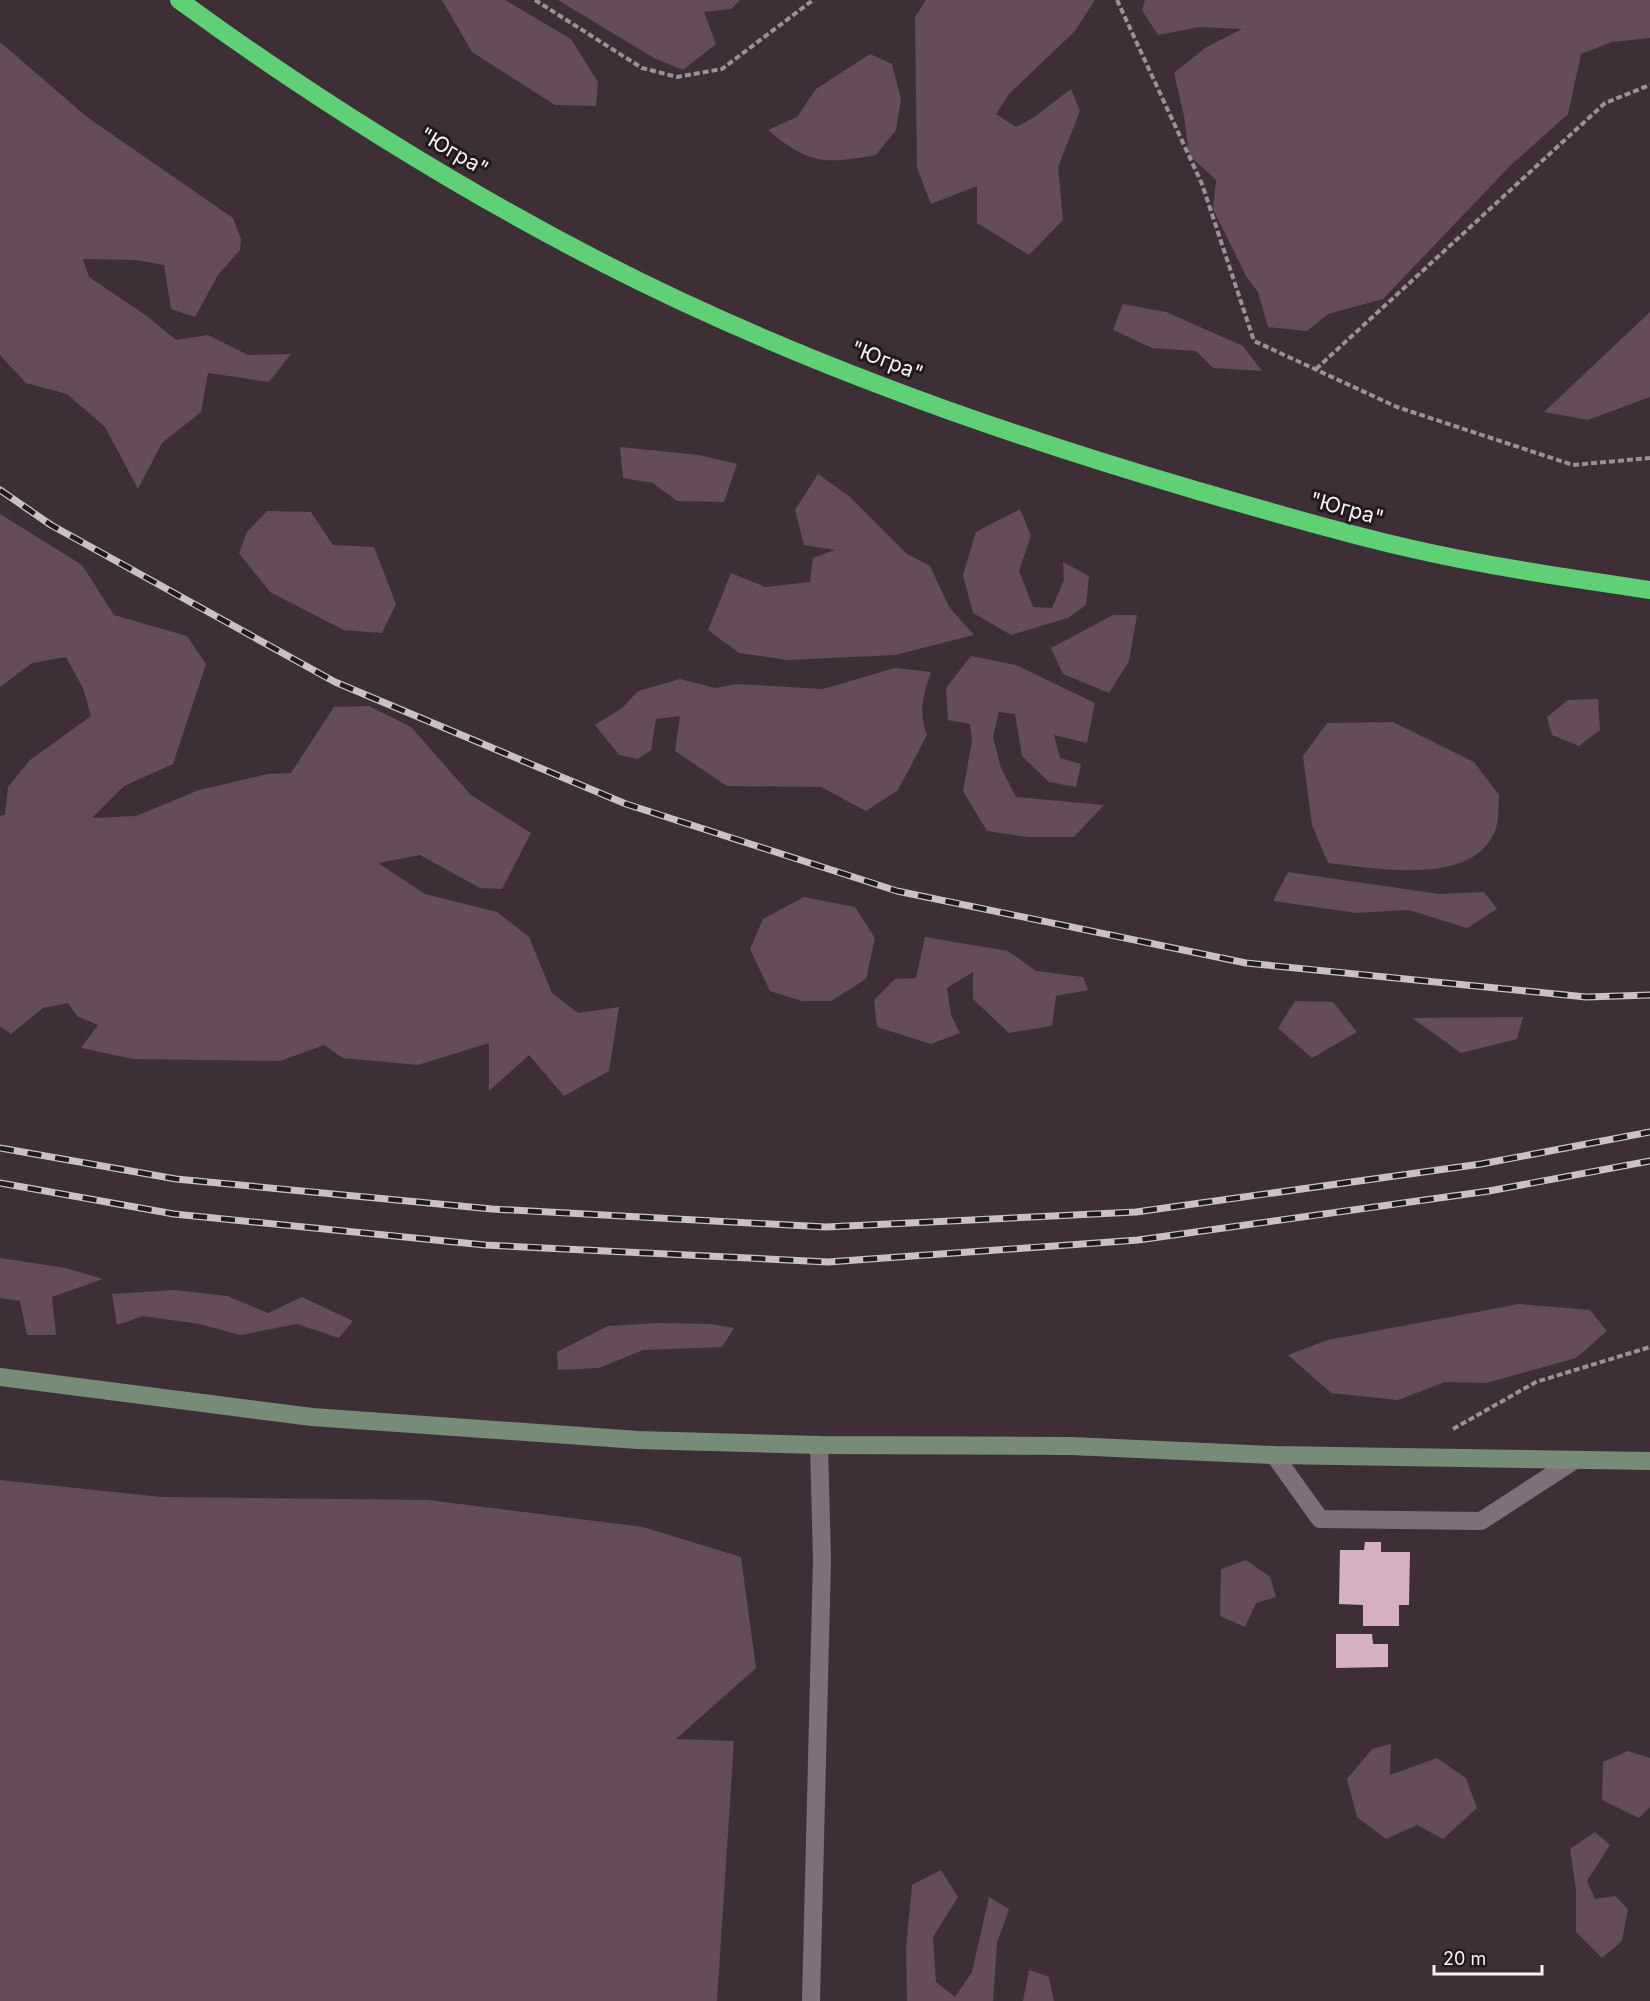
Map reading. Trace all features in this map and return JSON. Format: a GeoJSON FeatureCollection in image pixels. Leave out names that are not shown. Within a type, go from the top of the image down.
{"type":"FeatureCollection","features":[{"type":"Feature","properties":{"kind":"highway","name":"\"Югра\""},"geometry":{"type":"LineString","coordinates":[[179,0],[237,42],[427,164],[602,262],[764,338],[1072,454],[1252,507],[1405,548],[1650,590]]}},
{"type":"Feature","properties":{"kind":"main road"},"geometry":{"type":"LineString","coordinates":[[0,1377],[312,1417],[638,1440],[819,1445],[1071,1446],[1274,1455],[1650,1461]]}},
{"type":"Feature","properties":{"kind":"street"},"geometry":{"type":"LineString","coordinates":[[811,2001],[822,1560],[819,1445]]}},
{"type":"Feature","properties":{"kind":"street"},"geometry":{"type":"LineString","coordinates":[[1274,1455],[1320,1519],[1481,1521],[1575,1460]]}},
{"type":"Feature","properties":{"kind":"path"},"geometry":{"type":"LineString","coordinates":[[535,0],[642,68],[677,77],[722,69],[813,0]]}},
{"type":"Feature","properties":{"kind":"path"},"geometry":{"type":"LineString","coordinates":[[1117,0],[1202,184],[1254,341],[1397,407],[1573,465],[1650,458]]}},
{"type":"Feature","properties":{"kind":"path"},"geometry":{"type":"LineString","coordinates":[[1316,369],[1605,103],[1650,85]]}},
{"type":"Feature","properties":{"kind":"path"},"geometry":{"type":"LineString","coordinates":[[1446,1434],[1536,1382],[1650,1347]]}},
{"type":"Feature","properties":{"kind":"shaded area"},"geometry":{"type":"Polygon","coordinates":[[[442,0],[505,0],[571,39],[598,82],[596,106],[555,105],[472,52],[442,0]]]}},
{"type":"Feature","properties":{"kind":"shaded area"},"geometry":{"type":"Polygon","coordinates":[[[558,0],[740,0],[731,9],[704,12],[716,44],[683,70],[654,58],[558,0]]]}},
{"type":"Feature","properties":{"kind":"shaded area"},"geometry":{"type":"Polygon","coordinates":[[[926,0],[1095,0],[1075,31],[1009,94],[996,114],[1016,127],[1033,118],[1071,89],[1080,111],[1058,167],[1063,220],[1029,255],[977,223],[977,186],[931,204],[917,168],[915,17],[926,0]]]}},
{"type":"Feature","properties":{"kind":"shaded area"},"geometry":{"type":"Polygon","coordinates":[[[1145,0],[1650,0],[1650,38],[1612,42],[1581,54],[1568,114],[1510,166],[1383,299],[1328,314],[1307,331],[1268,327],[1258,292],[1246,276],[1213,209],[1216,180],[1189,155],[1184,116],[1174,73],[1205,48],[1242,29],[1200,27],[1158,35],[1142,10],[1145,0]]]}},
{"type":"Feature","properties":{"kind":"shaded area"},"geometry":{"type":"Polygon","coordinates":[[[0,42],[87,117],[233,218],[241,239],[240,250],[218,275],[195,317],[171,309],[164,265],[136,260],[83,259],[89,277],[147,316],[176,340],[208,335],[248,355],[291,354],[269,382],[208,373],[201,412],[162,443],[138,489],[105,427],[67,394],[26,383],[0,355],[0,42]]]}},
{"type":"Feature","properties":{"kind":"shaded area"},"geometry":{"type":"Polygon","coordinates":[[[870,54],[892,64],[901,99],[896,130],[876,155],[843,160],[818,159],[795,150],[768,130],[797,117],[816,89],[870,54]]]}},
{"type":"Feature","properties":{"kind":"shaded area"},"geometry":{"type":"Polygon","coordinates":[[[1123,304],[1166,312],[1243,346],[1262,371],[1213,368],[1196,351],[1152,348],[1113,330],[1123,304]]]}},
{"type":"Feature","properties":{"kind":"shaded area"},"geometry":{"type":"Polygon","coordinates":[[[1650,312],[1650,397],[1588,420],[1544,412],[1650,312]]]}},
{"type":"Feature","properties":{"kind":"shaded area"},"geometry":{"type":"Polygon","coordinates":[[[620,447],[699,455],[737,464],[724,502],[677,501],[653,483],[623,478],[620,447]]]}},
{"type":"Feature","properties":{"kind":"shaded area"},"geometry":{"type":"Polygon","coordinates":[[[818,474],[850,497],[907,554],[930,566],[949,607],[974,635],[895,655],[788,660],[739,653],[708,630],[731,573],[765,587],[810,582],[813,558],[835,550],[804,545],[795,510],[818,474]]]}},
{"type":"Feature","properties":{"kind":"shaded area"},"geometry":{"type":"Polygon","coordinates":[[[1020,509],[1031,536],[1019,571],[1033,607],[1052,608],[1064,580],[1063,562],[1089,576],[1086,605],[1068,618],[1011,635],[973,613],[963,575],[976,532],[1020,509]]]}},
{"type":"Feature","properties":{"kind":"shaded area"},"geometry":{"type":"Polygon","coordinates":[[[267,511],[311,512],[333,545],[374,547],[396,604],[382,633],[344,630],[270,592],[239,553],[247,532],[267,511]]]}},
{"type":"Feature","properties":{"kind":"shaded area"},"geometry":{"type":"Polygon","coordinates":[[[0,514],[82,565],[114,615],[187,636],[206,664],[173,764],[124,786],[92,818],[136,816],[199,790],[268,774],[291,773],[334,707],[369,706],[411,727],[471,795],[531,833],[502,889],[480,888],[420,855],[378,863],[425,894],[497,912],[529,937],[552,993],[578,1013],[619,1007],[609,1071],[564,1096],[529,1055],[489,1091],[489,1043],[418,1065],[343,1058],[324,1045],[280,1061],[133,1059],[81,1048],[98,1025],[77,1016],[68,1003],[43,1008],[11,1034],[0,1026],[0,816],[5,815],[8,787],[30,760],[91,716],[83,688],[66,657],[32,663],[0,687],[0,514]]]}},
{"type":"Feature","properties":{"kind":"shaded area"},"geometry":{"type":"Polygon","coordinates":[[[1113,615],[1137,615],[1129,661],[1109,693],[1063,674],[1051,648],[1113,615]]]}},
{"type":"Feature","properties":{"kind":"shaded area"},"geometry":{"type":"Polygon","coordinates":[[[971,656],[1016,665],[1095,703],[1087,743],[1054,735],[1060,758],[1081,764],[1076,787],[1049,782],[1022,756],[1015,714],[999,712],[993,737],[1001,768],[1016,797],[1104,805],[1074,837],[1028,837],[987,831],[963,791],[972,741],[970,724],[948,720],[946,688],[971,656]]]}},
{"type":"Feature","properties":{"kind":"shaded area"},"geometry":{"type":"Polygon","coordinates":[[[895,668],[931,672],[922,711],[927,735],[898,790],[866,811],[821,787],[727,786],[675,751],[680,716],[656,719],[651,750],[638,759],[619,755],[595,725],[622,708],[638,691],[680,679],[715,688],[736,684],[823,689],[895,668]]]}},
{"type":"Feature","properties":{"kind":"shaded area"},"geometry":{"type":"Polygon","coordinates":[[[1598,699],[1600,730],[1579,746],[1552,735],[1547,717],[1568,700],[1598,699]]]}},
{"type":"Feature","properties":{"kind":"shaded area"},"geometry":{"type":"Polygon","coordinates":[[[1393,722],[1474,762],[1499,795],[1496,828],[1485,847],[1468,859],[1446,867],[1422,870],[1397,870],[1328,863],[1312,825],[1303,756],[1327,723],[1393,722]]]}},
{"type":"Feature","properties":{"kind":"shaded area"},"geometry":{"type":"Polygon","coordinates":[[[1288,872],[1439,894],[1484,892],[1497,909],[1467,928],[1409,910],[1356,913],[1273,901],[1288,872]]]}},
{"type":"Feature","properties":{"kind":"shaded area"},"geometry":{"type":"Polygon","coordinates":[[[804,897],[855,907],[875,938],[866,979],[831,1001],[802,1001],[770,991],[750,949],[763,919],[804,897]]]}},
{"type":"Feature","properties":{"kind":"shaded area"},"geometry":{"type":"Polygon","coordinates":[[[925,937],[1008,951],[1036,971],[1083,977],[1088,990],[1056,996],[1052,1026],[1009,1033],[973,999],[973,972],[947,988],[951,1015],[960,1033],[931,1044],[877,1027],[874,1000],[895,979],[916,978],[925,937]]]}},
{"type":"Feature","properties":{"kind":"shaded area"},"geometry":{"type":"Polygon","coordinates":[[[1295,1001],[1333,1002],[1357,1032],[1312,1058],[1278,1028],[1295,1001]]]}},
{"type":"Feature","properties":{"kind":"shaded area"},"geometry":{"type":"Polygon","coordinates":[[[1523,1017],[1517,1039],[1461,1053],[1412,1018],[1523,1017]]]}},
{"type":"Feature","properties":{"kind":"shaded area"},"geometry":{"type":"Polygon","coordinates":[[[0,1258],[66,1268],[103,1279],[52,1297],[56,1335],[27,1335],[20,1301],[0,1298],[0,1258]]]}},
{"type":"Feature","properties":{"kind":"shaded area"},"geometry":{"type":"Polygon","coordinates":[[[175,1290],[227,1296],[268,1313],[302,1297],[353,1321],[339,1338],[297,1324],[240,1335],[200,1324],[143,1316],[117,1325],[112,1294],[175,1290]]]}},
{"type":"Feature","properties":{"kind":"shaded area"},"geometry":{"type":"Polygon","coordinates":[[[1519,1304],[1590,1310],[1607,1331],[1576,1358],[1486,1383],[1445,1382],[1398,1400],[1331,1393],[1288,1355],[1328,1340],[1519,1304]]]}},
{"type":"Feature","properties":{"kind":"shaded area"},"geometry":{"type":"Polygon","coordinates":[[[658,1323],[710,1324],[734,1328],[722,1347],[643,1350],[599,1368],[558,1370],[557,1352],[608,1326],[658,1323]]]}},
{"type":"Feature","properties":{"kind":"shaded area"},"geometry":{"type":"Polygon","coordinates":[[[0,1480],[161,1497],[428,1500],[643,1527],[741,1557],[756,1668],[676,1739],[734,1741],[717,2001],[0,2001],[0,1480]]]}},
{"type":"Feature","properties":{"kind":"shaded area"},"geometry":{"type":"Polygon","coordinates":[[[1246,1560],[1270,1577],[1276,1597],[1256,1603],[1245,1627],[1220,1616],[1221,1569],[1246,1560]]]}},
{"type":"Feature","properties":{"kind":"shaded area"},"geometry":{"type":"Polygon","coordinates":[[[1391,1744],[1390,1775],[1437,1758],[1466,1778],[1477,1808],[1443,1839],[1417,1825],[1386,1839],[1357,1817],[1347,1779],[1372,1749],[1391,1744]]]}},
{"type":"Feature","properties":{"kind":"shaded area"},"geometry":{"type":"Polygon","coordinates":[[[1628,1751],[1650,1758],[1650,1807],[1639,1818],[1602,1800],[1603,1762],[1628,1751]]]}},
{"type":"Feature","properties":{"kind":"shaded area"},"geometry":{"type":"Polygon","coordinates":[[[1595,1832],[1610,1845],[1587,1881],[1595,1899],[1615,1896],[1628,1909],[1622,1941],[1602,1958],[1576,1932],[1576,1889],[1570,1849],[1595,1832]]]}},
{"type":"Feature","properties":{"kind":"shaded area"},"geometry":{"type":"Polygon","coordinates":[[[941,1870],[958,1897],[933,1937],[936,1982],[955,1997],[972,1972],[989,1897],[1009,1909],[997,1943],[993,2001],[907,2001],[906,1948],[912,1885],[941,1870]]]}},
{"type":"Feature","properties":{"kind":"shaded area"},"geometry":{"type":"Polygon","coordinates":[[[1029,1970],[1049,1977],[1054,2001],[1023,2001],[1029,1970]]]}},
{"type":"Feature","properties":{"kind":"building"},"geometry":{"type":"Polygon","coordinates":[[[1365,1542],[1381,1542],[1381,1552],[1410,1552],[1409,1605],[1399,1605],[1399,1626],[1363,1626],[1363,1605],[1339,1604],[1340,1550],[1364,1550],[1365,1542]]]}},
{"type":"Feature","properties":{"kind":"building"},"geometry":{"type":"Polygon","coordinates":[[[1336,1634],[1372,1634],[1373,1644],[1388,1644],[1388,1667],[1336,1668],[1336,1634]]]}},
{"type":"Feature","properties":{"kind":"railway"},"geometry":{"type":"LineString","coordinates":[[0,490],[51,525],[335,682],[626,804],[897,891],[1246,963],[1586,997],[1650,995]]}},
{"type":"Feature","properties":{"kind":"railway"},"geometry":{"type":"LineString","coordinates":[[0,1148],[176,1179],[492,1209],[826,1227],[1136,1212],[1481,1164],[1650,1132]]}},
{"type":"Feature","properties":{"kind":"railway"},"geometry":{"type":"LineString","coordinates":[[0,1183],[174,1214],[485,1245],[828,1262],[1138,1240],[1489,1191],[1650,1161]]}}]}
